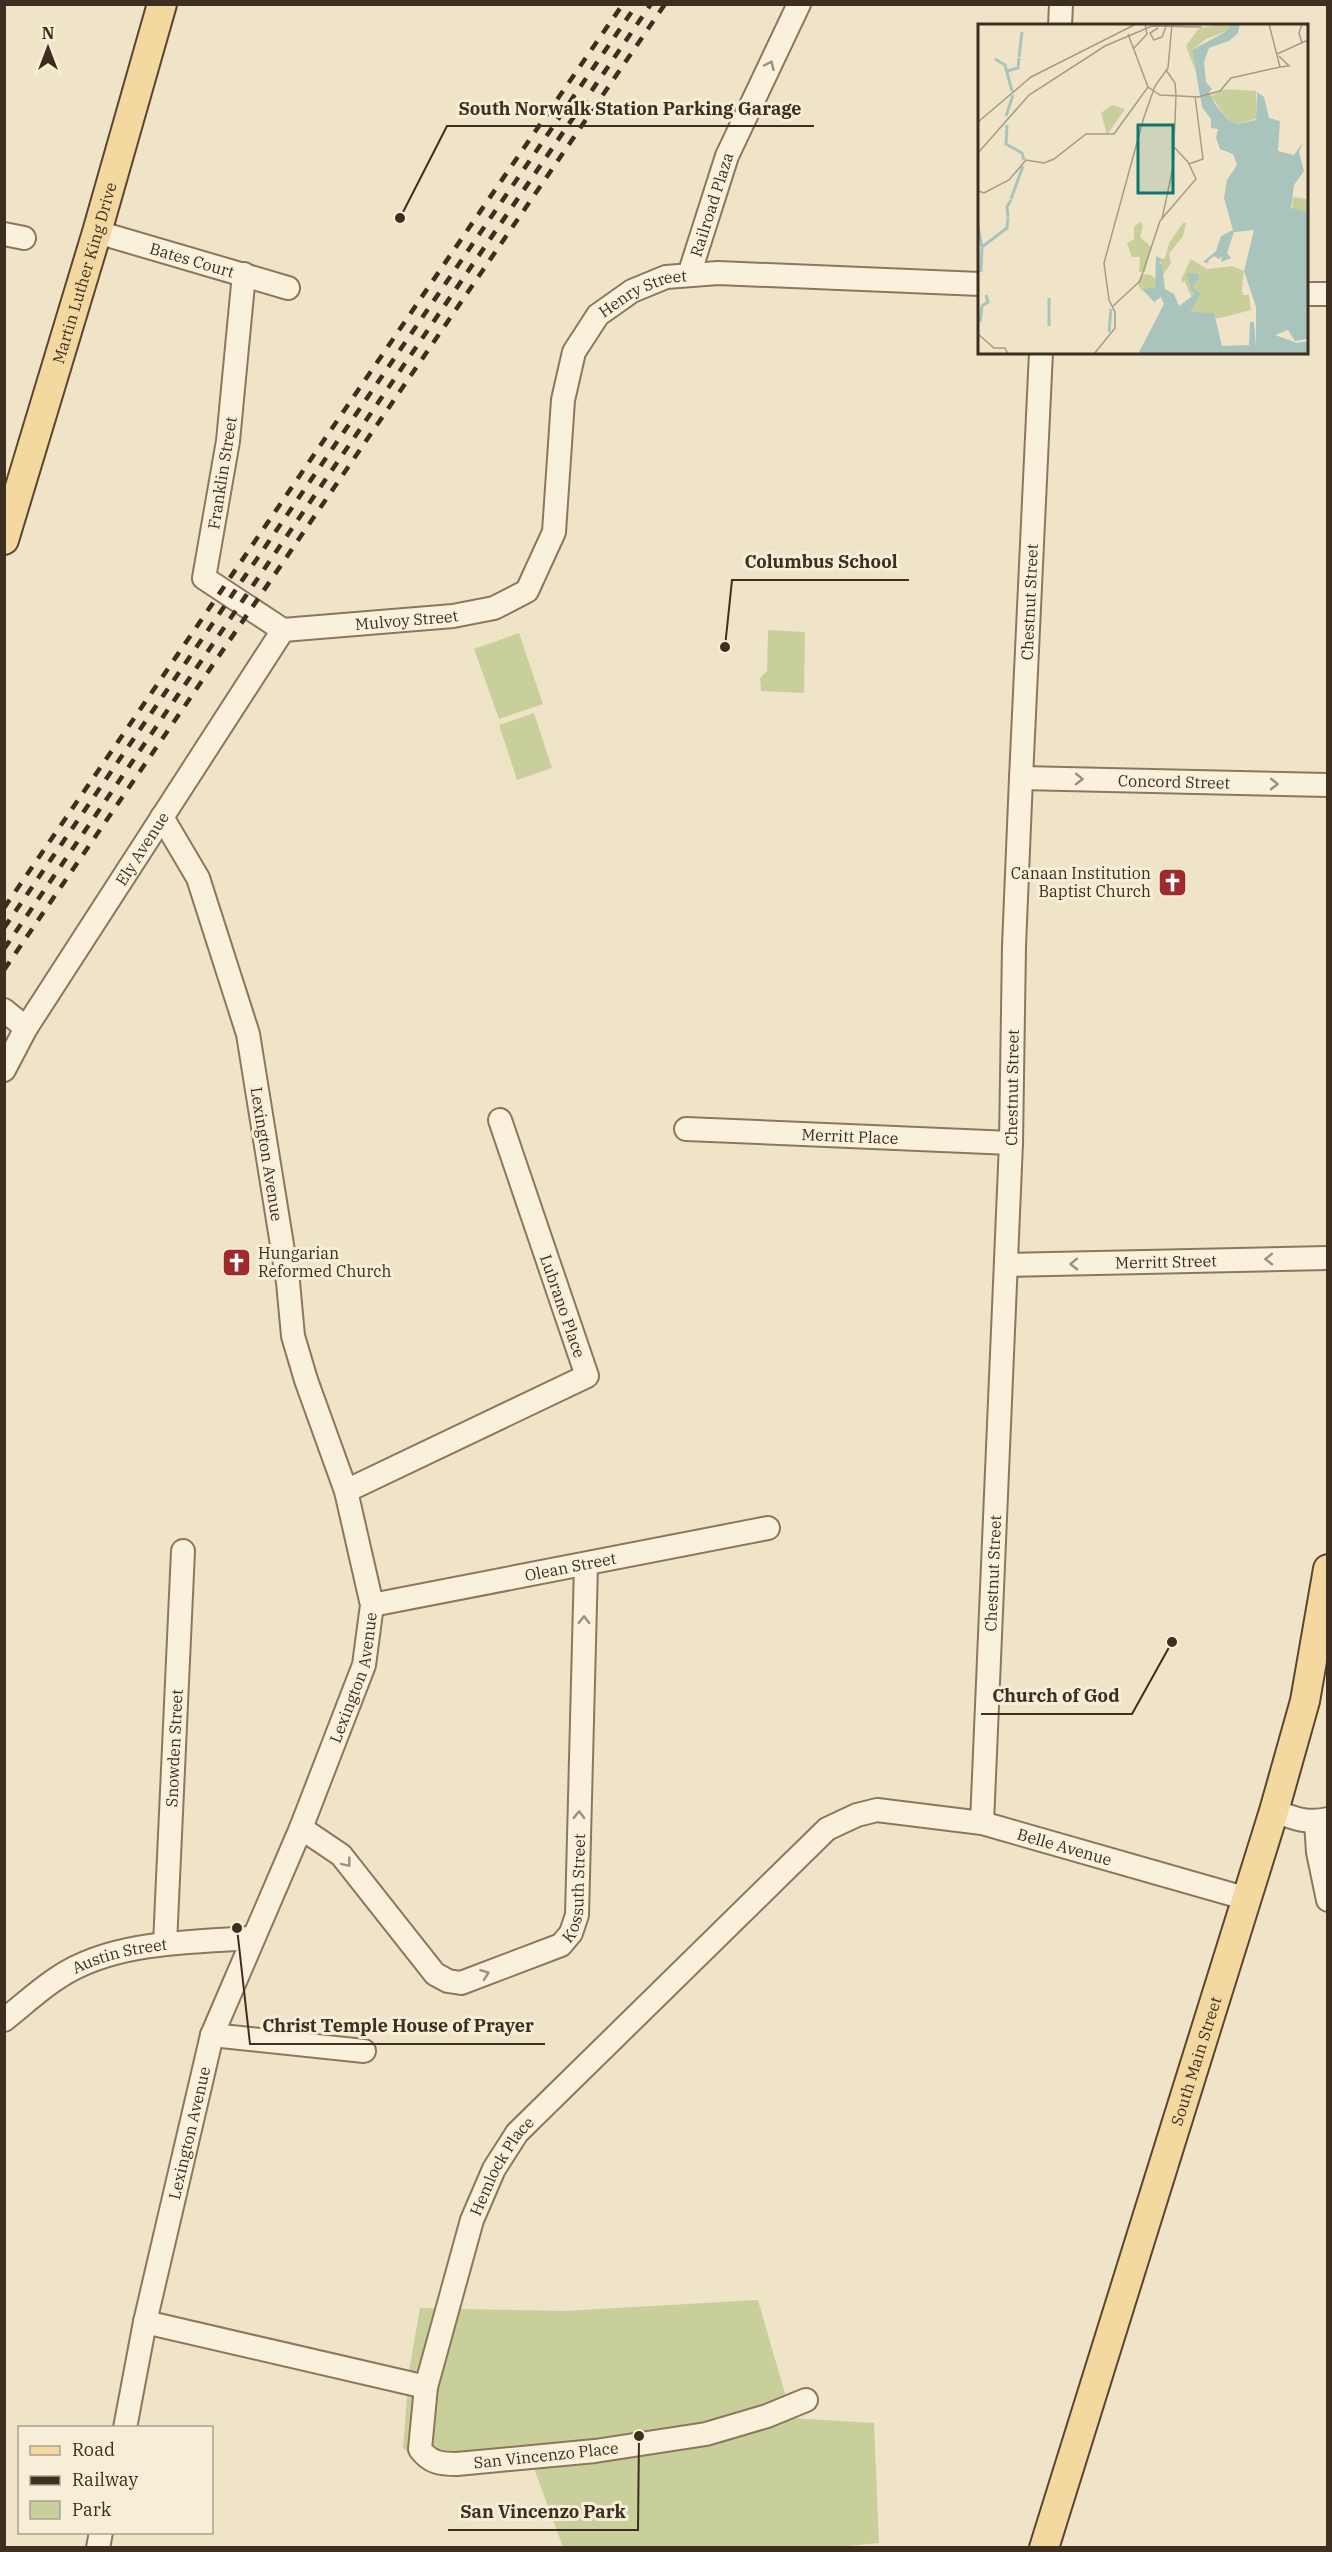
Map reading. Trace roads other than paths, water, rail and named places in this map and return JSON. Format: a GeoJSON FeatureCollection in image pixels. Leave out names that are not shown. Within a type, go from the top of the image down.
{"type":"FeatureCollection","features":[{"type":"Feature","properties":{"kind":"main road","name":"Martin Luther King Drive"},"geometry":{"type":"LineString","coordinates":[[4,540],[97,232],[162,4]]}},
{"type":"Feature","properties":{"kind":"main road","name":"South Main Street"},"geometry":{"type":"LineString","coordinates":[[1044,2547],[1274,1811],[1305,1701],[1328,1569]]}},
{"type":"Feature","properties":{"kind":"street","name":"Railroad Plaza"},"geometry":{"type":"LineString","coordinates":[[689,275],[727,156],[799,4]]}},
{"type":"Feature","properties":{"kind":"street"},"geometry":{"type":"LineString","coordinates":[[1060,24],[1061,4]]}},
{"type":"Feature","properties":{"kind":"street","name":"Bates Court"},"geometry":{"type":"LineString","coordinates":[[97,232],[288,288]]}},
{"type":"Feature","properties":{"kind":"street","name":"Henry Street"},"geometry":{"type":"LineString","coordinates":[[527,591],[554,532],[563,400],[574,352],[598,315],[632,291],[666,278],[718,273],[978,284]]}},
{"type":"Feature","properties":{"kind":"street","name":"Franklin Street"},"geometry":{"type":"LineString","coordinates":[[244,274],[228,441],[204,578],[283,630]]}},
{"type":"Feature","properties":{"kind":"street"},"geometry":{"type":"LineString","coordinates":[[1308,294],[1328,294]]}},
{"type":"Feature","properties":{"kind":"street","name":"Chestnut Street"},"geometry":{"type":"LineString","coordinates":[[982,1823],[1011,1143],[1014,946],[1041,354]]}},
{"type":"Feature","properties":{"kind":"street","name":"Mulvoy Street"},"geometry":{"type":"LineString","coordinates":[[283,630],[453,616],[494,609],[527,591]]}},
{"type":"Feature","properties":{"kind":"street","name":"Ely Avenue"},"geometry":{"type":"LineString","coordinates":[[4,1070],[26,1028],[283,630]]}},
{"type":"Feature","properties":{"kind":"street","name":"Concord Street"},"geometry":{"type":"LineString","coordinates":[[1021,778],[1328,785]]}},
{"type":"Feature","properties":{"kind":"street","name":"Lexington Avenue"},"geometry":{"type":"LineString","coordinates":[[125,2426],[145,2322],[212,2035],[301,1828],[364,1665],[372,1605],[346,1491],[306,1380],[293,1336],[288,1282],[248,1034],[198,878],[162,817]]}},
{"type":"Feature","properties":{"kind":"street"},"geometry":{"type":"LineString","coordinates":[[4,1010],[26,1028]]}},
{"type":"Feature","properties":{"kind":"street","name":"Lubrano Place"},"geometry":{"type":"LineString","coordinates":[[346,1491],[587,1376],[500,1120]]}},
{"type":"Feature","properties":{"kind":"street","name":"Merritt Place"},"geometry":{"type":"LineString","coordinates":[[686,1128],[1011,1143]]}},
{"type":"Feature","properties":{"kind":"street","name":"Merritt Street"},"geometry":{"type":"LineString","coordinates":[[1006,1265],[1328,1258]]}},
{"type":"Feature","properties":{"kind":"street","name":"Olean Street"},"geometry":{"type":"LineString","coordinates":[[372,1605],[768,1528]]}},
{"type":"Feature","properties":{"kind":"street","name":"Snowden Street"},"geometry":{"type":"LineString","coordinates":[[165,1944],[183,1551]]}},
{"type":"Feature","properties":{"kind":"street","name":"Kossuth Street"},"geometry":{"type":"LineString","coordinates":[[301,1828],[340,1855],[435,1974],[447,1981],[462,1983],[561,1945],[571,1933],[577,1915],[586,1565]]}},
{"type":"Feature","properties":{"kind":"street","name":"Belle Avenue"},"geometry":{"type":"LineString","coordinates":[[877,1810],[982,1823],[1248,1899]]}},
{"type":"Feature","properties":{"kind":"street","name":"Hemlock Place"},"geometry":{"type":"LineString","coordinates":[[426,2387],[472,2220],[494,2169],[517,2133],[827,1829],[858,1815],[877,1810]]}},
{"type":"Feature","properties":{"kind":"street"},"geometry":{"type":"LineString","coordinates":[[1274,1811],[1299,1820],[1322,1820],[1321,1873],[1328,1900]]}},
{"type":"Feature","properties":{"kind":"street","name":"Austin Street"},"geometry":{"type":"LineString","coordinates":[[4,2020],[61,1976],[101,1957],[165,1944],[253,1938]]}},
{"type":"Feature","properties":{"kind":"street"},"geometry":{"type":"LineString","coordinates":[[212,2035],[364,2051]]}},
{"type":"Feature","properties":{"kind":"street"},"geometry":{"type":"LineString","coordinates":[[145,2322],[426,2387]]}},
{"type":"Feature","properties":{"kind":"street","name":"San Vincenzo Place"},"geometry":{"type":"LineString","coordinates":[[426,2387],[420,2449],[427,2459],[441,2464],[595,2451],[706,2434],[767,2416],[806,2400]]}},
{"type":"Feature","properties":{"kind":"railway"},"geometry":{"type":"LineString","coordinates":[[4,908],[623,4]]}},
{"type":"Feature","properties":{"kind":"railway"},"geometry":{"type":"LineString","coordinates":[[4,928],[637,4]]}},
{"type":"Feature","properties":{"kind":"railway"},"geometry":{"type":"LineString","coordinates":[[4,949],[651,4]]}},
{"type":"Feature","properties":{"kind":"railway"},"geometry":{"type":"LineString","coordinates":[[4,970],[665,4]]}},
{"type":"Feature","properties":{"kind":"place","name":"South Norwalk Station Parking Garage"},"geometry":{"type":"Point","coordinates":[400,218]}},
{"type":"Feature","properties":{"kind":"place","name":"Columbus School"},"geometry":{"type":"Point","coordinates":[725,647]}},
{"type":"Feature","properties":{"kind":"place","name":"Canaan Institution Baptist Church"},"geometry":{"type":"Point","coordinates":[1172,882]}},
{"type":"Feature","properties":{"kind":"place","name":"Hungarian Reformed Church"},"geometry":{"type":"Point","coordinates":[237,1262]}},
{"type":"Feature","properties":{"kind":"place","name":"Church of God"},"geometry":{"type":"Point","coordinates":[1172,1642]}},
{"type":"Feature","properties":{"kind":"place","name":"Christ Temple House of Prayer"},"geometry":{"type":"Point","coordinates":[237,1928]}},
{"type":"Feature","properties":{"kind":"place","name":"San Vincenzo Park"},"geometry":{"type":"Point","coordinates":[639,2436]}}]}
